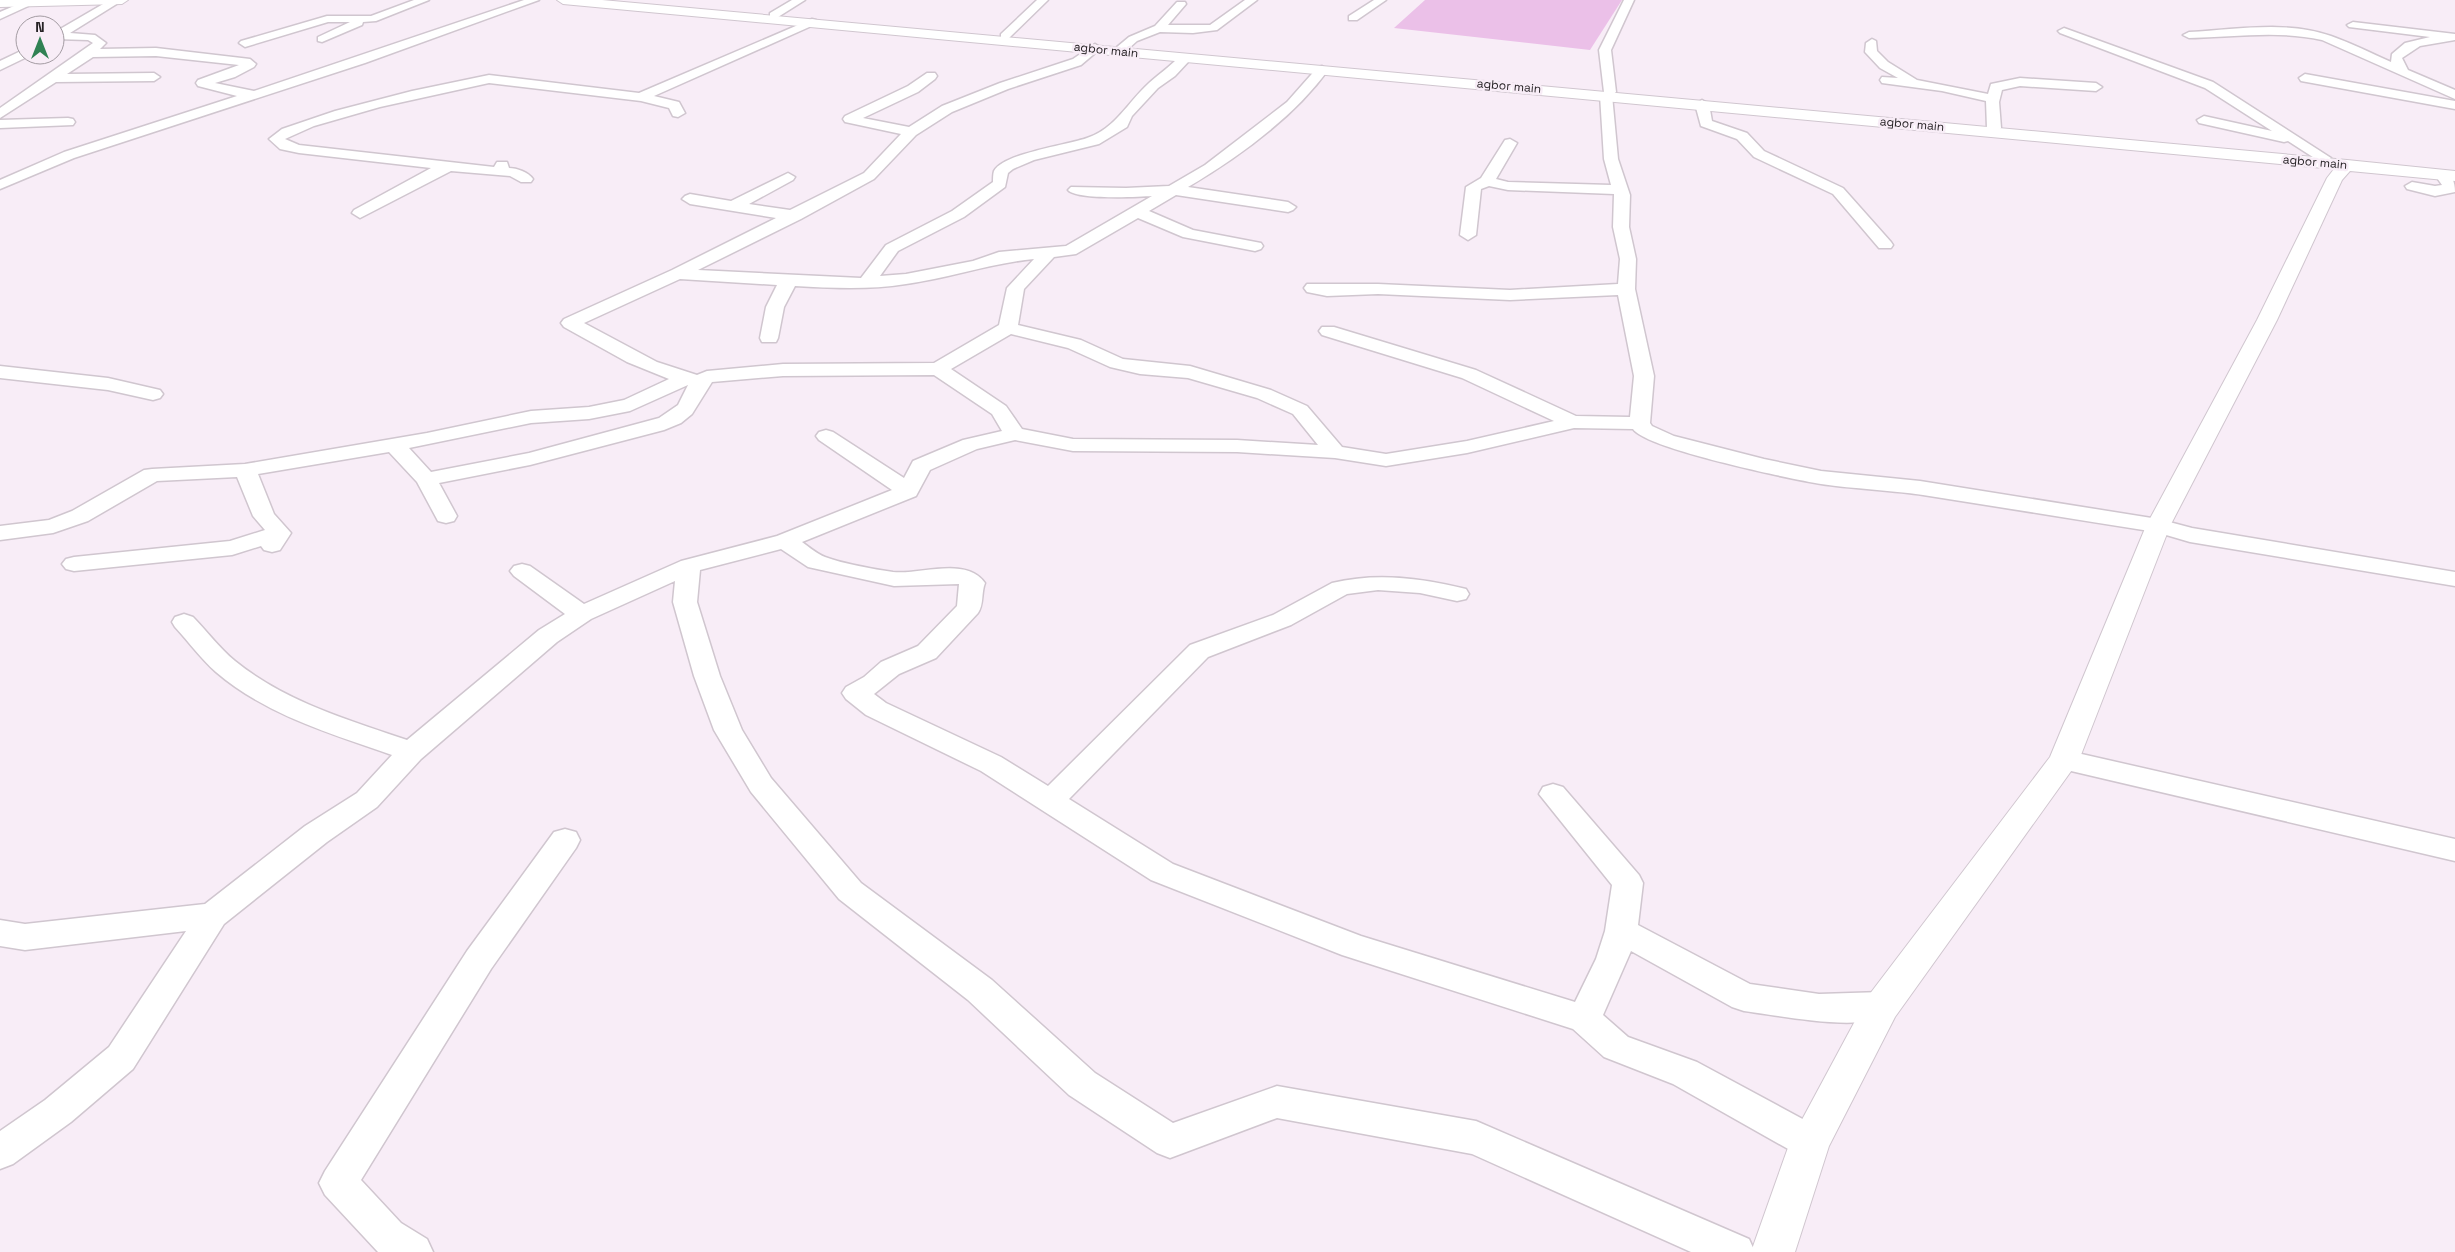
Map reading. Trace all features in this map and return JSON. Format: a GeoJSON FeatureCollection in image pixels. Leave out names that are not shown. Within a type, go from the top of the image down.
{"type":"FeatureCollection","features":[{"type":"Feature","properties":{"kind":"main road"},"geometry":{"type":"LineString","coordinates":[[0,1],[122,0]]}},
{"type":"Feature","properties":{"kind":"main road","name":"agbor main"},"geometry":{"type":"LineString","coordinates":[[563,0],[1095,48],[1185,58],[1994,128],[2154,145],[2335,161],[2452,180]]}},
{"type":"Feature","properties":{"kind":"main road","name":"agbor main"},"geometry":{"type":"LineString","coordinates":[[612,0],[1123,47],[1702,104],[2335,161],[2452,180]]}},
{"type":"Feature","properties":{"kind":"main road"},"geometry":{"type":"LineString","coordinates":[[1773,1252],[1810,1142],[1882,1006],[2064,760],[2158,526],[2267,320],[2335,178],[2335,161]]}},
{"type":"Feature","properties":{"kind":"street"},"geometry":{"type":"LineString","coordinates":[[65,32],[118,0]]}},
{"type":"Feature","properties":{"kind":"street"},"geometry":{"type":"LineString","coordinates":[[372,20],[424,0]]}},
{"type":"Feature","properties":{"kind":"street"},"geometry":{"type":"LineString","coordinates":[[0,185],[69,155],[534,0]]}},
{"type":"Feature","properties":{"kind":"street"},"geometry":{"type":"LineString","coordinates":[[774,15],[800,0]]}},
{"type":"Feature","properties":{"kind":"street"},"geometry":{"type":"LineString","coordinates":[[1005,36],[1043,0]]}},
{"type":"Feature","properties":{"kind":"street"},"geometry":{"type":"LineString","coordinates":[[1123,47],[1133,38],[1159,28],[1213,28],[1252,0]]}},
{"type":"Feature","properties":{"kind":"street"},"geometry":{"type":"LineString","coordinates":[[1353,18],[1382,0]]}},
{"type":"Feature","properties":{"kind":"street"},"geometry":{"type":"LineString","coordinates":[[1629,0],[1604,50],[1611,159],[1620,189],[1622,227],[1628,259],[1626,289],[1644,376],[1640,423],[1644,430],[1667,440],[1770,467],[1821,477],[1920,488],[2158,526],[2190,535],[2455,579]]}},
{"type":"Feature","properties":{"kind":"street"},"geometry":{"type":"LineString","coordinates":[[0,16],[32,2]]}},
{"type":"Feature","properties":{"kind":"street"},"geometry":{"type":"LineString","coordinates":[[1159,28],[1181,4]]}},
{"type":"Feature","properties":{"kind":"street"},"geometry":{"type":"LineString","coordinates":[[245,43],[327,18],[359,22],[352,27],[322,39]]}},
{"type":"Feature","properties":{"kind":"street"},"geometry":{"type":"LineString","coordinates":[[344,20],[372,20],[394,24]]}},
{"type":"Feature","properties":{"kind":"street"},"geometry":{"type":"LineString","coordinates":[[641,97],[812,22]]}},
{"type":"Feature","properties":{"kind":"street"},"geometry":{"type":"LineString","coordinates":[[664,101],[826,23]]}},
{"type":"Feature","properties":{"kind":"street"},"geometry":{"type":"LineString","coordinates":[[2447,25],[2436,24],[2455,37]]}},
{"type":"Feature","properties":{"kind":"street"},"geometry":{"type":"LineString","coordinates":[[2353,25],[2455,37]]}},
{"type":"Feature","properties":{"kind":"street"},"geometry":{"type":"LineString","coordinates":[[2189,36],[2254,30],[2296,30],[2326,38],[2455,96]]}},
{"type":"Feature","properties":{"kind":"street"},"geometry":{"type":"LineString","coordinates":[[2064,31],[2208,85],[2335,161]]}},
{"type":"Feature","properties":{"kind":"street"},"geometry":{"type":"LineString","coordinates":[[0,114],[90,53],[100,43],[91,37],[65,37]]}},
{"type":"Feature","properties":{"kind":"street"},"geometry":{"type":"LineString","coordinates":[[2403,71],[2397,63],[2396,57],[2405,47],[2427,40],[2455,37]]}},
{"type":"Feature","properties":{"kind":"street"},"geometry":{"type":"LineString","coordinates":[[1872,44],[1871,52],[1876,58],[1915,82]]}},
{"type":"Feature","properties":{"kind":"street"},"geometry":{"type":"LineString","coordinates":[[693,380],[632,357],[570,323],[678,274],[795,216],[869,176],[896,150],[911,132],[947,109],[1004,86],[1077,62],[1095,48]]}},
{"type":"Feature","properties":{"kind":"street"},"geometry":{"type":"LineString","coordinates":[[90,53],[156,52],[246,62],[250,64],[231,74],[202,83],[229,91],[256,94]]}},
{"type":"Feature","properties":{"kind":"street"},"geometry":{"type":"LineString","coordinates":[[0,66],[15,58]]}},
{"type":"Feature","properties":{"kind":"street"},"geometry":{"type":"LineString","coordinates":[[866,283],[892,248],[958,214],[992,192],[1000,184],[1001,172],[1008,166],[1057,148],[1094,141],[1122,124],[1126,115],[1154,85],[1171,73],[1185,58]]}},
{"type":"Feature","properties":{"kind":"street"},"geometry":{"type":"LineString","coordinates":[[678,274],[866,283],[906,279],[977,265],[999,257],[1070,251],[1105,228],[1138,212],[1210,168],[1292,105],[1322,70]]}},
{"type":"Feature","properties":{"kind":"street"},"geometry":{"type":"LineString","coordinates":[[911,132],[850,119],[913,90],[931,76]]}},
{"type":"Feature","properties":{"kind":"street"},"geometry":{"type":"LineString","coordinates":[[54,78],[154,77]]}},
{"type":"Feature","properties":{"kind":"street"},"geometry":{"type":"LineString","coordinates":[[2305,78],[2455,105]]}},
{"type":"Feature","properties":{"kind":"street"},"geometry":{"type":"LineString","coordinates":[[501,169],[450,166],[299,149],[286,146],[276,139],[278,135],[292,128],[474,80],[497,79],[641,97],[664,101],[674,105],[678,113]]}},
{"type":"Feature","properties":{"kind":"street"},"geometry":{"type":"LineString","coordinates":[[1886,80],[1915,82],[1993,99]]}},
{"type":"Feature","properties":{"kind":"street"},"geometry":{"type":"LineString","coordinates":[[1994,128],[1993,99],[1996,87],[2020,82],[2096,87]]}},
{"type":"Feature","properties":{"kind":"street"},"geometry":{"type":"LineString","coordinates":[[1702,104],[1706,123],[1742,136],[1748,140],[1752,150],[1838,191],[1885,245]]}},
{"type":"Feature","properties":{"kind":"street"},"geometry":{"type":"LineString","coordinates":[[2204,120],[2299,140]]}},
{"type":"Feature","properties":{"kind":"street"},"geometry":{"type":"LineString","coordinates":[[0,124],[68,122]]}},
{"type":"Feature","properties":{"kind":"street"},"geometry":{"type":"LineString","coordinates":[[1468,235],[1474,187],[1487,181],[1510,143]]}},
{"type":"Feature","properties":{"kind":"street"},"geometry":{"type":"LineString","coordinates":[[360,214],[450,166],[481,162],[479,166],[484,168],[513,172],[526,179]]}},
{"type":"Feature","properties":{"kind":"street"},"geometry":{"type":"LineString","coordinates":[[731,206],[788,177]]}},
{"type":"Feature","properties":{"kind":"street"},"geometry":{"type":"LineString","coordinates":[[2412,186],[2435,191],[2452,180]]}},
{"type":"Feature","properties":{"kind":"street"},"geometry":{"type":"LineString","coordinates":[[1487,181],[1508,186],[1590,190],[1620,189]]}},
{"type":"Feature","properties":{"kind":"street"},"geometry":{"type":"LineString","coordinates":[[1076,190],[1126,193],[1174,190],[1288,207]]}},
{"type":"Feature","properties":{"kind":"street"},"geometry":{"type":"LineString","coordinates":[[690,199],[795,216]]}},
{"type":"Feature","properties":{"kind":"street"},"geometry":{"type":"LineString","coordinates":[[1138,212],[1189,234],[1255,246]]}},
{"type":"Feature","properties":{"kind":"street"},"geometry":{"type":"LineString","coordinates":[[1008,328],[1016,288],[1048,254]]}},
{"type":"Feature","properties":{"kind":"street"},"geometry":{"type":"LineString","coordinates":[[769,338],[776,303],[781,289],[790,280]]}},
{"type":"Feature","properties":{"kind":"street"},"geometry":{"type":"LineString","coordinates":[[1313,288],[1327,291],[1378,289],[1510,295],[1626,289]]}},
{"type":"Feature","properties":{"kind":"street"},"geometry":{"type":"LineString","coordinates":[[0,533],[53,526],[80,516],[152,475],[245,470],[427,439],[530,417],[588,413],[630,405],[693,380],[707,377],[783,370],[938,369],[1008,328],[1074,344],[1117,363],[1140,368],[1190,372],[1264,394],[1300,410],[1335,452]]}},
{"type":"Feature","properties":{"kind":"street"},"geometry":{"type":"LineString","coordinates":[[1328,331],[1469,374],[1572,422],[1640,423]]}},
{"type":"Feature","properties":{"kind":"street"},"geometry":{"type":"LineString","coordinates":[[938,369],[999,410],[1015,434]]}},
{"type":"Feature","properties":{"kind":"street"},"geometry":{"type":"LineString","coordinates":[[0,372],[108,384],[153,394]]}},
{"type":"Feature","properties":{"kind":"street"},"geometry":{"type":"LineString","coordinates":[[426,479],[539,456],[657,426],[673,420],[691,405],[693,380]]}},
{"type":"Feature","properties":{"kind":"street"},"geometry":{"type":"LineString","coordinates":[[0,1152],[58,1111],[121,1058],[213,916],[316,834],[367,800],[411,752],[548,636],[582,614],[689,566],[786,541],[908,491],[921,466],[970,444],[1015,434],[1074,445],[1237,446],[1335,452],[1386,460],[1468,447],[1572,422]]}},
{"type":"Feature","properties":{"kind":"street"},"geometry":{"type":"LineString","coordinates":[[826,436],[908,491]]}},
{"type":"Feature","properties":{"kind":"street"},"geometry":{"type":"LineString","coordinates":[[392,444],[426,479],[446,516]]}},
{"type":"Feature","properties":{"kind":"street"},"geometry":{"type":"LineString","coordinates":[[245,470],[264,516],[280,533]]}},
{"type":"Feature","properties":{"kind":"street"},"geometry":{"type":"LineString","coordinates":[[266,554],[280,533]]}},
{"type":"Feature","properties":{"kind":"street"},"geometry":{"type":"LineString","coordinates":[[74,564],[232,548],[280,533]]}},
{"type":"Feature","properties":{"kind":"street"},"geometry":{"type":"LineString","coordinates":[[786,541],[816,562],[894,579],[954,576],[966,578],[973,584],[970,590],[969,608],[927,652],[890,668],[873,683],[855,692],[876,709],[991,764],[1074,815],[1134,857],[1162,872],[1353,946],[1584,1019],[1616,1047],[1684,1073],[1810,1142]]}},
{"type":"Feature","properties":{"kind":"street"},"geometry":{"type":"LineString","coordinates":[[689,566],[685,602],[707,676],[728,730],[761,785],[850,891],[980,990],[1082,1084],[1170,1141],[1277,1102],[1476,1138],[1735,1252]]}},
{"type":"Feature","properties":{"kind":"street"},"geometry":{"type":"LineString","coordinates":[[522,571],[582,614]]}},
{"type":"Feature","properties":{"kind":"street"},"geometry":{"type":"LineString","coordinates":[[1050,801],[1135,718],[1199,651],[1282,620],[1341,588],[1378,583],[1420,586],[1457,594]]}},
{"type":"Feature","properties":{"kind":"street"},"geometry":{"type":"LineString","coordinates":[[184,622],[226,667],[273,699],[323,720],[411,752]]}},
{"type":"Feature","properties":{"kind":"street"},"geometry":{"type":"LineString","coordinates":[[2064,760],[2455,850]]}},
{"type":"Feature","properties":{"kind":"street"},"geometry":{"type":"LineString","coordinates":[[1553,794],[1628,883],[1621,931],[1612,959],[1584,1019]]}},
{"type":"Feature","properties":{"kind":"street"},"geometry":{"type":"LineString","coordinates":[[414,1252],[387,1236],[338,1183],[479,960],[565,840]]}},
{"type":"Feature","properties":{"kind":"street"},"geometry":{"type":"LineString","coordinates":[[0,933],[25,937],[213,916]]}},
{"type":"Feature","properties":{"kind":"street"},"geometry":{"type":"LineString","coordinates":[[1621,931],[1744,997],[1819,1008],[1882,1006]]}},
{"type":"Feature","properties":{"kind":"shaded area"},"geometry":{"type":"Polygon","coordinates":[[[1425,0],[1622,0],[1590,50],[1394,28],[1425,0]]]}}]}
